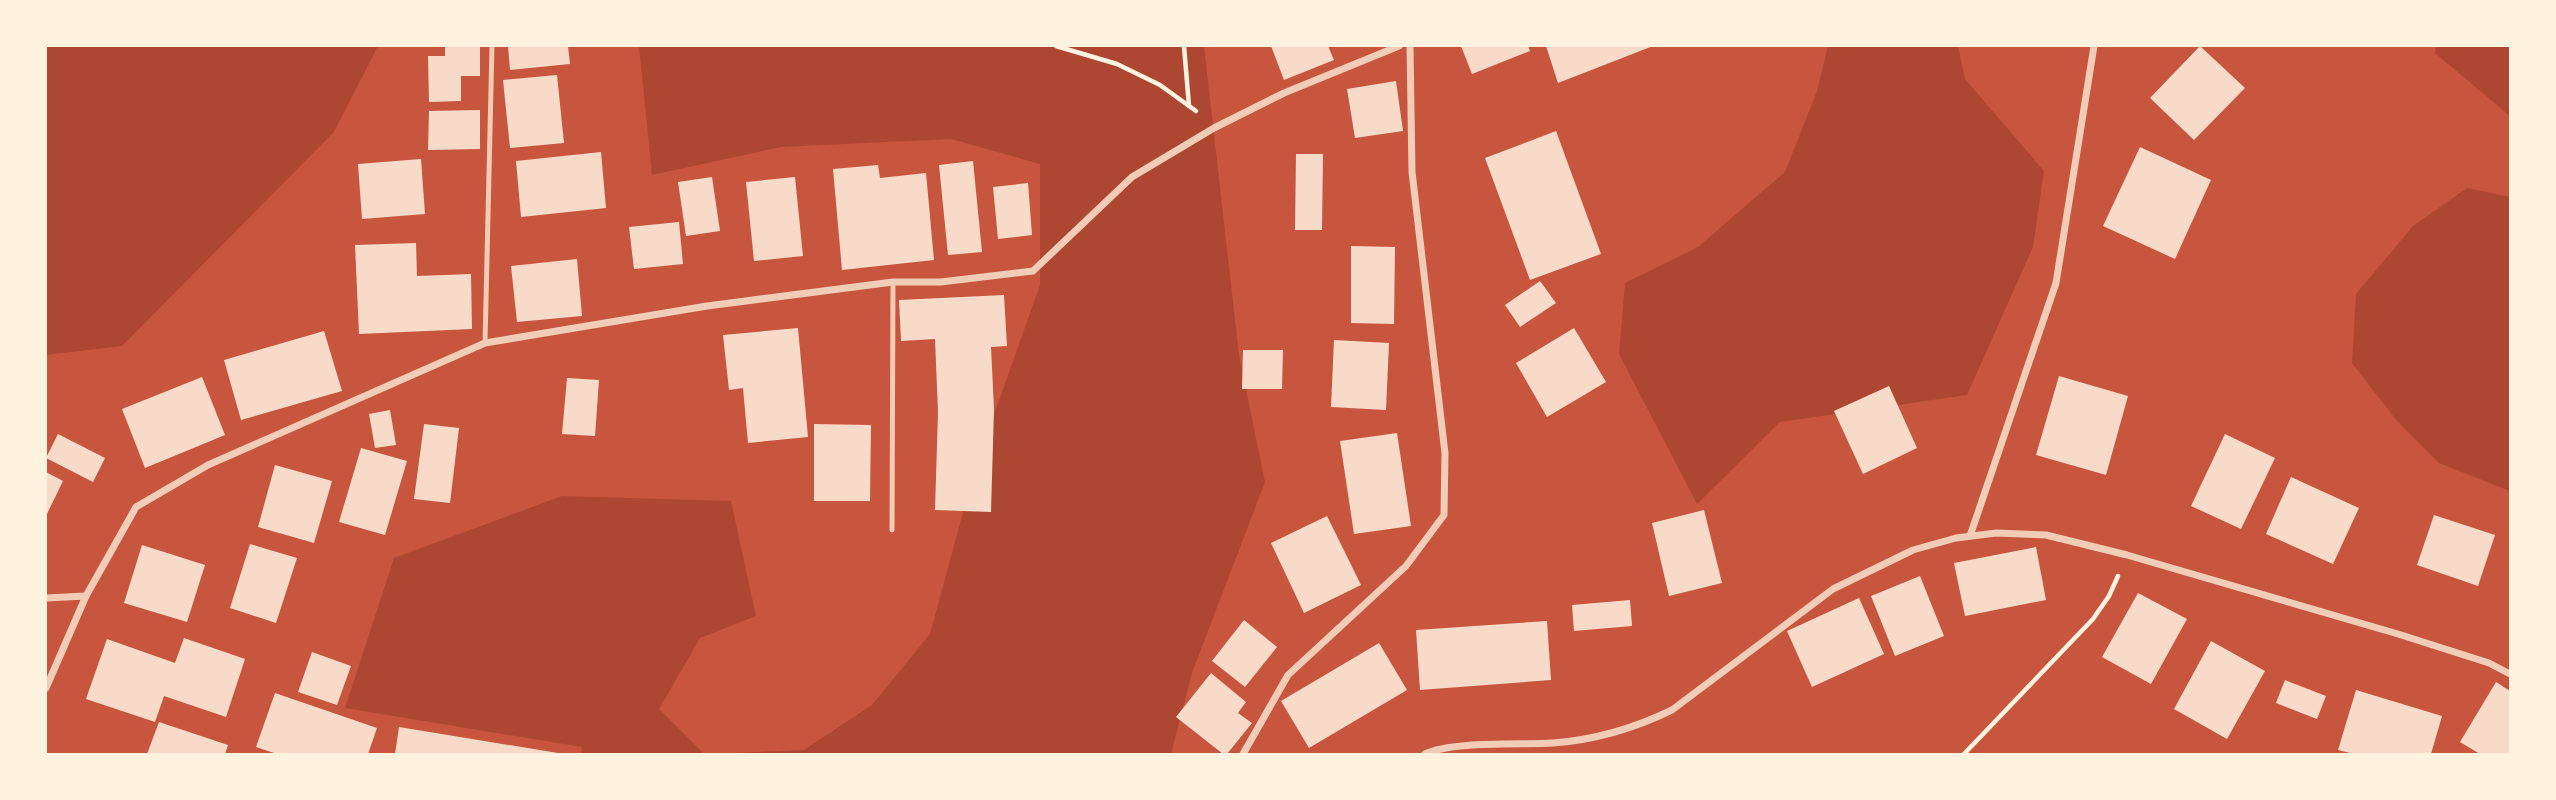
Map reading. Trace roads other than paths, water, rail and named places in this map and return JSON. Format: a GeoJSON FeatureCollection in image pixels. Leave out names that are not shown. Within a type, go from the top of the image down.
{"type":"FeatureCollection","features":[{"type":"Feature","properties":{"kind":"street"},"geometry":{"type":"LineString","coordinates":[[46,688],[86,596],[136,507],[208,465],[485,343],[707,306],[893,282],[941,282],[1033,271],[1132,177],[1214,128],[1284,93],[1399,46]]}},
{"type":"Feature","properties":{"kind":"street"},"geometry":{"type":"LineString","coordinates":[[1243,754],[1288,675],[1406,566],[1444,515],[1445,453],[1412,172],[1410,46]]}},
{"type":"Feature","properties":{"kind":"street"},"geometry":{"type":"LineString","coordinates":[[1970,536],[2056,283],[2094,46]]}},
{"type":"Feature","properties":{"kind":"street"},"geometry":{"type":"LineString","coordinates":[[1425,754],[1449,748],[1556,743],[1608,734],[1651,720],[1672,710],[1833,589],[1913,550],[1970,536],[2046,535],[2127,555],[2411,638],[2489,663],[2511,674]]}},
{"type":"Feature","properties":{"kind":"street"},"geometry":{"type":"LineString","coordinates":[[46,598],[86,596]]}},
{"type":"Feature","properties":{"kind":"lane"},"geometry":{"type":"LineString","coordinates":[[485,343],[492,46]]}},
{"type":"Feature","properties":{"kind":"lane"},"geometry":{"type":"LineString","coordinates":[[892,530],[893,282]]}}]}
